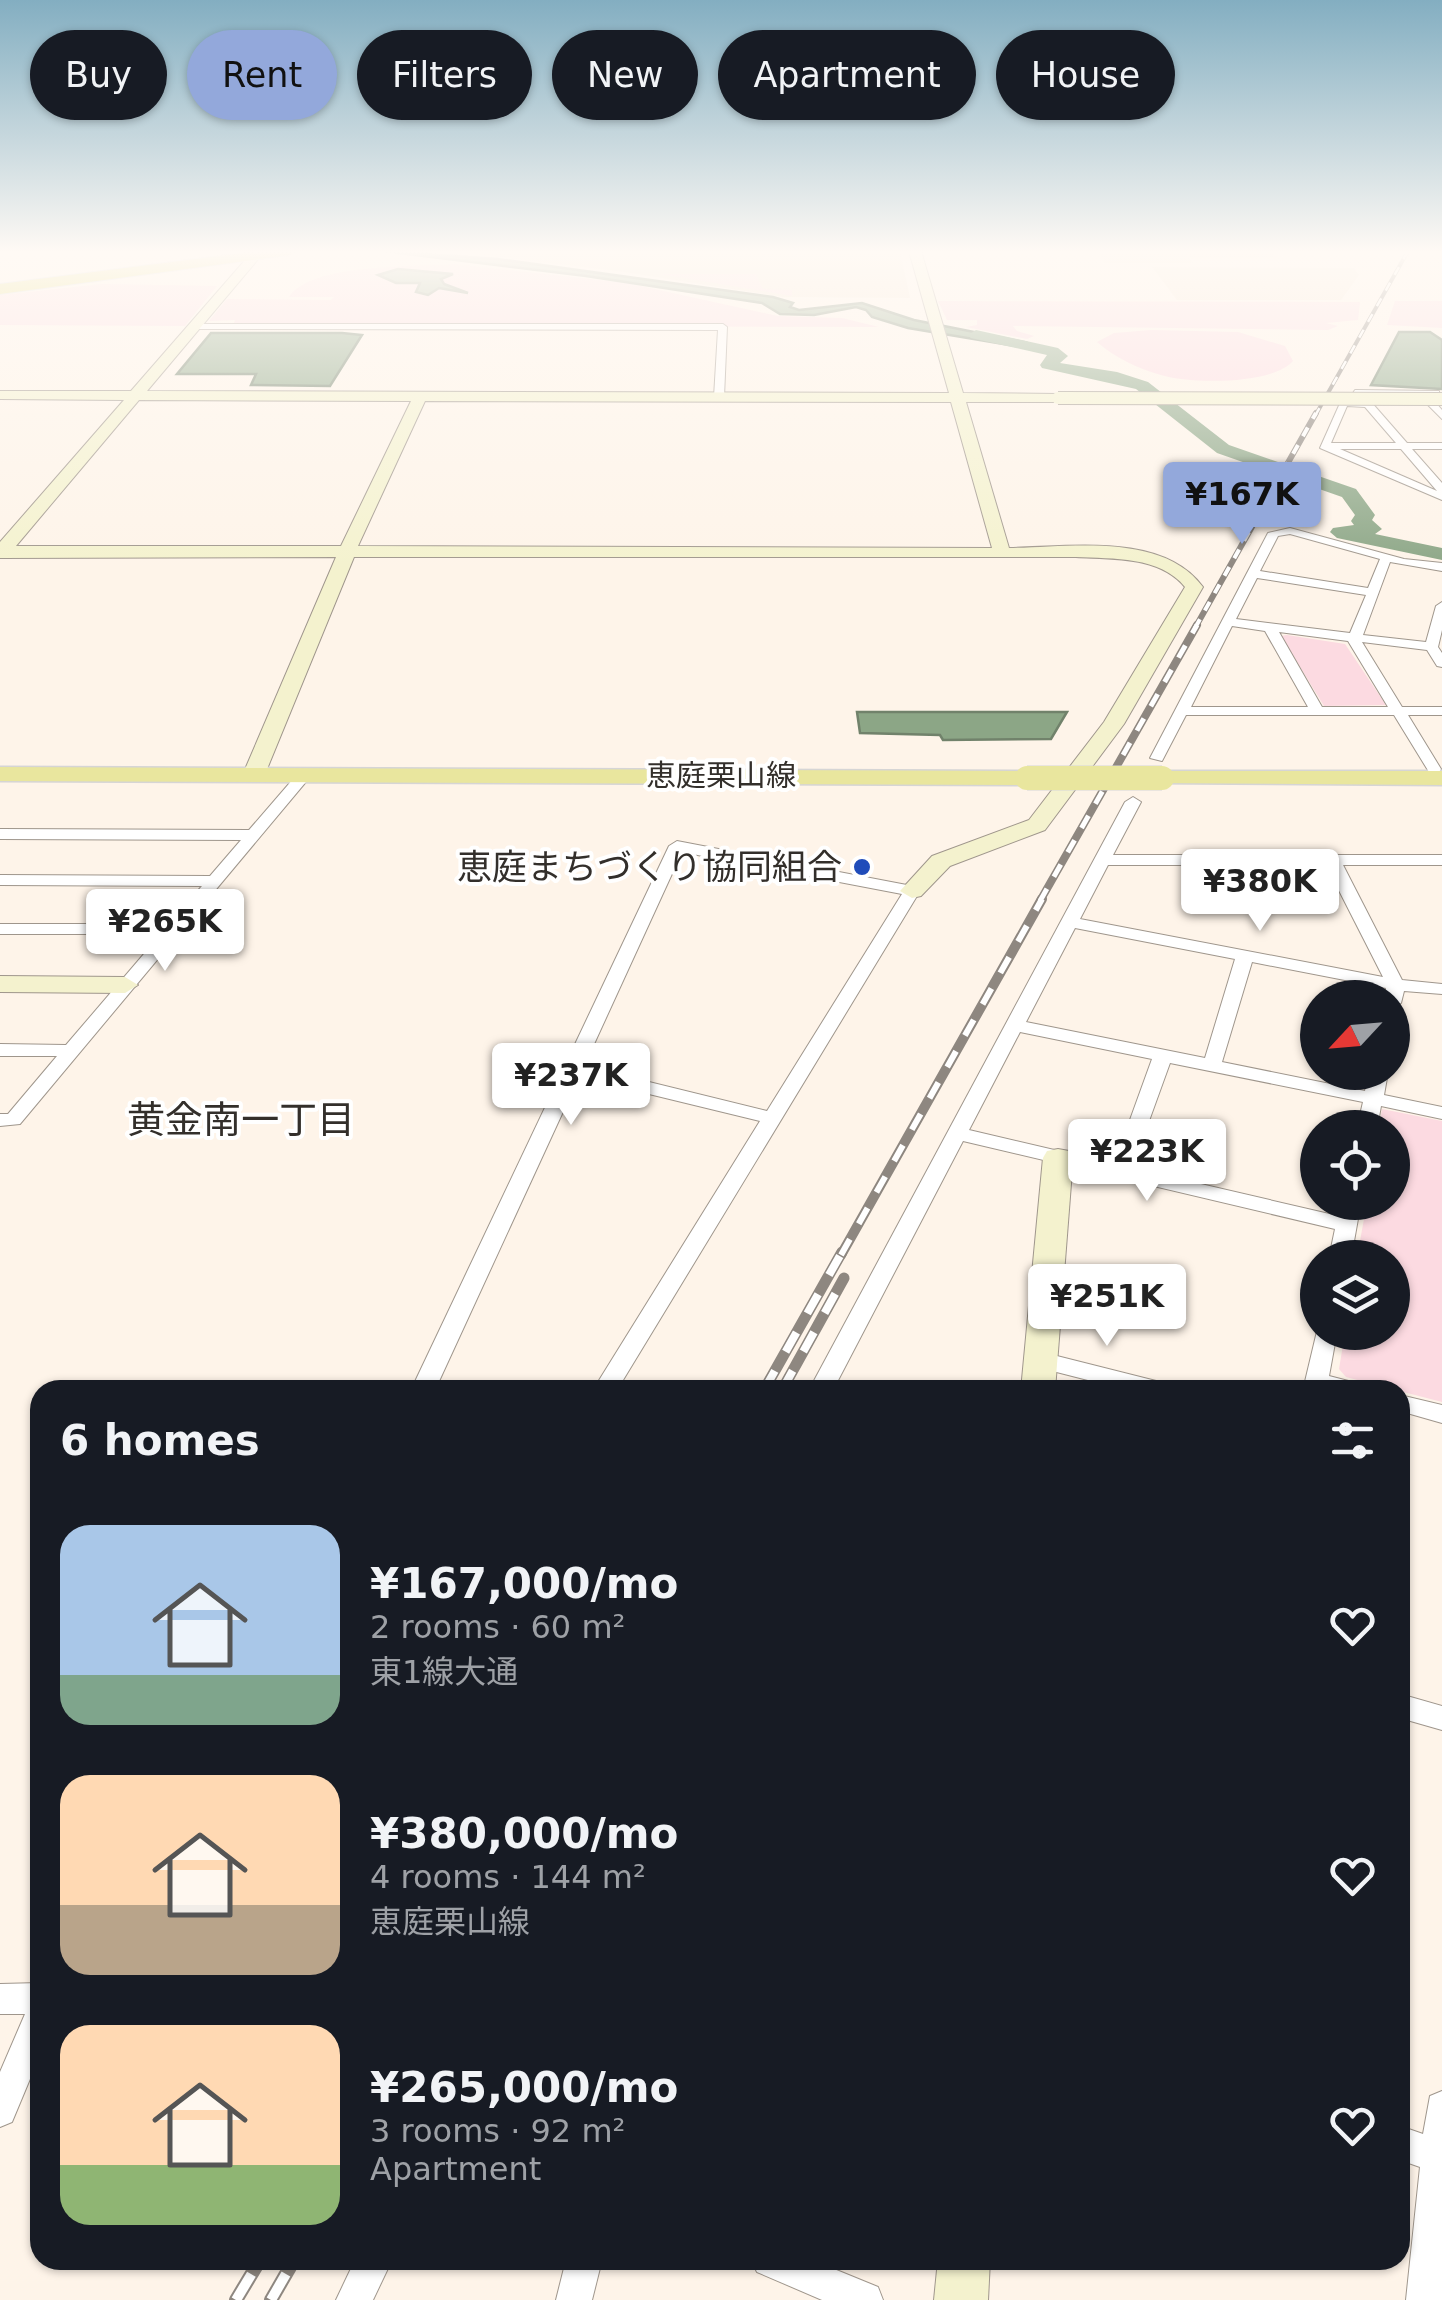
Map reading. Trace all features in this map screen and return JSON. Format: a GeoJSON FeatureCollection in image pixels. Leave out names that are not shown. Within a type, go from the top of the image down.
{"type":"FeatureCollection","features":[{"type":"Feature","properties":{"kind":"main road","name":"恵庭栗山線"},"geometry":{"type":"LineString","coordinates":[[0,774],[1028,778],[1160,768],[1438,774]]}},
{"type":"Feature","properties":{"kind":"street"},"geometry":{"type":"LineString","coordinates":[[0,552],[168,358]]}},
{"type":"Feature","properties":{"kind":"street"},"geometry":{"type":"LineString","coordinates":[[719,397],[721,358]]}},
{"type":"Feature","properties":{"kind":"street"},"geometry":{"type":"LineString","coordinates":[[947,358],[1002,553]]}},
{"type":"Feature","properties":{"kind":"street"},"geometry":{"type":"LineString","coordinates":[[1439,400],[1422,393],[1358,392],[1440,494]]}},
{"type":"Feature","properties":{"kind":"street"},"geometry":{"type":"LineString","coordinates":[[1169,394],[1299,398],[1018,402],[1005,397],[1169,394]]}},
{"type":"Feature","properties":{"kind":"street"},"geometry":{"type":"LineString","coordinates":[[0,395],[1439,400]]}},
{"type":"Feature","properties":{"kind":"street"},"geometry":{"type":"LineString","coordinates":[[254,774],[347,552],[420,396]]}},
{"type":"Feature","properties":{"kind":"street"},"geometry":{"type":"LineString","coordinates":[[1324,446],[1344,403],[1439,400]]}},
{"type":"Feature","properties":{"kind":"street"},"geometry":{"type":"LineString","coordinates":[[1439,400],[1442,416]]}},
{"type":"Feature","properties":{"kind":"street"},"geometry":{"type":"LineString","coordinates":[[1324,446],[1442,446]]}},
{"type":"Feature","properties":{"kind":"street"},"geometry":{"type":"LineString","coordinates":[[1324,446],[1440,494]]}},
{"type":"Feature","properties":{"kind":"street"},"geometry":{"type":"LineString","coordinates":[[1160,768],[1180,711],[1274,533],[1442,567]]}},
{"type":"Feature","properties":{"kind":"street"},"geometry":{"type":"LineString","coordinates":[[0,552],[1002,553],[1144,557],[1184,572],[1194,587],[1113,724],[1037,825],[941,861],[912,891],[611,1380]]}},
{"type":"Feature","properties":{"kind":"street"},"geometry":{"type":"LineString","coordinates":[[1354,640],[1386,558]]}},
{"type":"Feature","properties":{"kind":"street"},"geometry":{"type":"LineString","coordinates":[[1252,574],[1373,592]]}},
{"type":"Feature","properties":{"kind":"street"},"geometry":{"type":"LineString","coordinates":[[1430,647],[1442,606]]}},
{"type":"Feature","properties":{"kind":"street"},"geometry":{"type":"LineString","coordinates":[[1227,622],[1430,647],[1442,663]]}},
{"type":"Feature","properties":{"kind":"street"},"geometry":{"type":"LineString","coordinates":[[1270,628],[1317,711]]}},
{"type":"Feature","properties":{"kind":"street"},"geometry":{"type":"LineString","coordinates":[[1354,640],[1438,774]]}},
{"type":"Feature","properties":{"kind":"street"},"geometry":{"type":"LineString","coordinates":[[1180,711],[1442,710]]}},
{"type":"Feature","properties":{"kind":"street"},"geometry":{"type":"LineString","coordinates":[[0,1120],[13,1120],[304,774]]}},
{"type":"Feature","properties":{"kind":"street"},"geometry":{"type":"LineString","coordinates":[[826,1380],[1133,802]]}},
{"type":"Feature","properties":{"kind":"street"},"geometry":{"type":"LineString","coordinates":[[0,834],[253,835]]}},
{"type":"Feature","properties":{"kind":"street"},"geometry":{"type":"LineString","coordinates":[[428,1380],[677,846],[912,891]]}},
{"type":"Feature","properties":{"kind":"street"},"geometry":{"type":"LineString","coordinates":[[1102,860],[1442,860]]}},
{"type":"Feature","properties":{"kind":"street"},"geometry":{"type":"LineString","coordinates":[[1332,860],[1388,980]]}},
{"type":"Feature","properties":{"kind":"street"},"geometry":{"type":"LineString","coordinates":[[0,880],[214,881]]}},
{"type":"Feature","properties":{"kind":"street"},"geometry":{"type":"LineString","coordinates":[[1071,922],[1245,956],[1339,980]]}},
{"type":"Feature","properties":{"kind":"street"},"geometry":{"type":"LineString","coordinates":[[0,929],[171,929]]}},
{"type":"Feature","properties":{"kind":"street"},"geometry":{"type":"LineString","coordinates":[[1212,1065],[1245,956]]}},
{"type":"Feature","properties":{"kind":"street"},"geometry":{"type":"LineString","coordinates":[[0,984],[125,985]]}},
{"type":"Feature","properties":{"kind":"street"},"geometry":{"type":"LineString","coordinates":[[1410,992],[1442,989]]}},
{"type":"Feature","properties":{"kind":"street"},"geometry":{"type":"LineString","coordinates":[[1015,1025],[1442,1113]]}},
{"type":"Feature","properties":{"kind":"street"},"geometry":{"type":"LineString","coordinates":[[0,1050],[71,1051]]}},
{"type":"Feature","properties":{"kind":"street"},"geometry":{"type":"LineString","coordinates":[[1121,1172],[1164,1055]]}},
{"type":"Feature","properties":{"kind":"street"},"geometry":{"type":"LineString","coordinates":[[571,1069],[774,1120]]}},
{"type":"Feature","properties":{"kind":"street"},"geometry":{"type":"LineString","coordinates":[[1371,1110],[1376,1090]]}},
{"type":"Feature","properties":{"kind":"street"},"geometry":{"type":"LineString","coordinates":[[958,1134],[1346,1225]]}},
{"type":"Feature","properties":{"kind":"street"},"geometry":{"type":"LineString","coordinates":[[1058,1158],[1040,1375],[1080,1380]]}},
{"type":"Feature","properties":{"kind":"street"},"geometry":{"type":"LineString","coordinates":[[1343,1240],[1347,1220]]}},
{"type":"Feature","properties":{"kind":"street"},"geometry":{"type":"LineString","coordinates":[[1317,1380],[1323,1350]]}},
{"type":"Feature","properties":{"kind":"street"},"geometry":{"type":"LineString","coordinates":[[1410,1406],[1442,1414]]}},
{"type":"Feature","properties":{"kind":"street"},"geometry":{"type":"LineString","coordinates":[[1410,1709],[1442,1718]]}},
{"type":"Feature","properties":{"kind":"street"},"geometry":{"type":"LineString","coordinates":[[0,1999],[30,1998]]}},
{"type":"Feature","properties":{"kind":"street"},"geometry":{"type":"LineString","coordinates":[[0,2110],[30,2041]]}},
{"type":"Feature","properties":{"kind":"street"},"geometry":{"type":"LineString","coordinates":[[1424,2300],[1442,2108]]}},
{"type":"Feature","properties":{"kind":"street"},"geometry":{"type":"LineString","coordinates":[[1410,2147],[1440,2158]]}},
{"type":"Feature","properties":{"kind":"street"},"geometry":{"type":"LineString","coordinates":[[354,2300],[369,2270]]}},
{"type":"Feature","properties":{"kind":"street"},"geometry":{"type":"LineString","coordinates":[[574,2300],[582,2270]]}},
{"type":"Feature","properties":{"kind":"street"},"geometry":{"type":"LineString","coordinates":[[793,2270],[865,2300]]}},
{"type":"Feature","properties":{"kind":"street"},"geometry":{"type":"LineString","coordinates":[[961,2300],[963,2270]]}},
{"type":"Feature","properties":{"kind":"shaded area"},"geometry":{"type":"Polygon","coordinates":[[[190,358],[347,358],[330,386],[251,385],[256,374],[177,374],[190,358]]]}},
{"type":"Feature","properties":{"kind":"shaded area"},"geometry":{"type":"Polygon","coordinates":[[[1122,358],[1293,361],[1268,375],[1230,380],[1174,378],[1122,358]]]}},
{"type":"Feature","properties":{"kind":"shaded area"},"geometry":{"type":"Polygon","coordinates":[[[1385,358],[1442,358],[1442,389],[1371,385],[1385,358]]]}},
{"type":"Feature","properties":{"kind":"shaded area"},"geometry":{"type":"Polygon","coordinates":[[[1281,636],[1345,644],[1386,705],[1324,706],[1281,636]]]}},
{"type":"Feature","properties":{"kind":"shaded area"},"geometry":{"type":"Polygon","coordinates":[[[857,712],[1067,712],[1051,739],[943,740],[940,735],[860,733],[857,712]]]}},
{"type":"Feature","properties":{"kind":"shaded area"},"geometry":{"type":"Polygon","coordinates":[[[1410,1115],[1442,1121],[1442,1402],[1410,1394],[1410,1380],[1358,1380],[1346,1377],[1339,1369],[1342,1350],[1410,1350],[1410,1240],[1360,1240],[1364,1220],[1410,1220],[1410,1115]]]}},
{"type":"Feature","properties":{"kind":"waterway"},"geometry":{"type":"LineString","coordinates":[[1057,358],[1048,365],[1117,377],[1155,393],[1223,449],[1349,493],[1365,515],[1361,521],[1372,529],[1340,532],[1442,554]]}},
{"type":"Feature","properties":{"kind":"railway"},"geometry":{"type":"LineString","coordinates":[[1315,416],[1348,358]]}},
{"type":"Feature","properties":{"kind":"railway"},"geometry":{"type":"LineString","coordinates":[[1195,628],[1316,413]]}},
{"type":"Feature","properties":{"kind":"railway"},"geometry":{"type":"LineString","coordinates":[[1040,901],[1197,625]]}},
{"type":"Feature","properties":{"kind":"railway"},"geometry":{"type":"LineString","coordinates":[[841,1255],[1042,899]]}},
{"type":"Feature","properties":{"kind":"railway"},"geometry":{"type":"LineString","coordinates":[[770,1380],[842,1252]]}},
{"type":"Feature","properties":{"kind":"railway"},"geometry":{"type":"LineString","coordinates":[[788,1380],[844,1278]]}},
{"type":"Feature","properties":{"kind":"railway"},"geometry":{"type":"LineString","coordinates":[[236,2300],[254,2270]]}},
{"type":"Feature","properties":{"kind":"railway"},"geometry":{"type":"LineString","coordinates":[[271,2300],[288,2270]]}},
{"type":"Feature","properties":{"kind":"place","name":"恵庭まちづくり協同組合"},"geometry":{"type":"Point","coordinates":[862,867]}},
{"type":"Feature","properties":{"kind":"district","name":"黄金南一丁目"},"geometry":{"type":"Point","coordinates":[241,1120]}}]}
